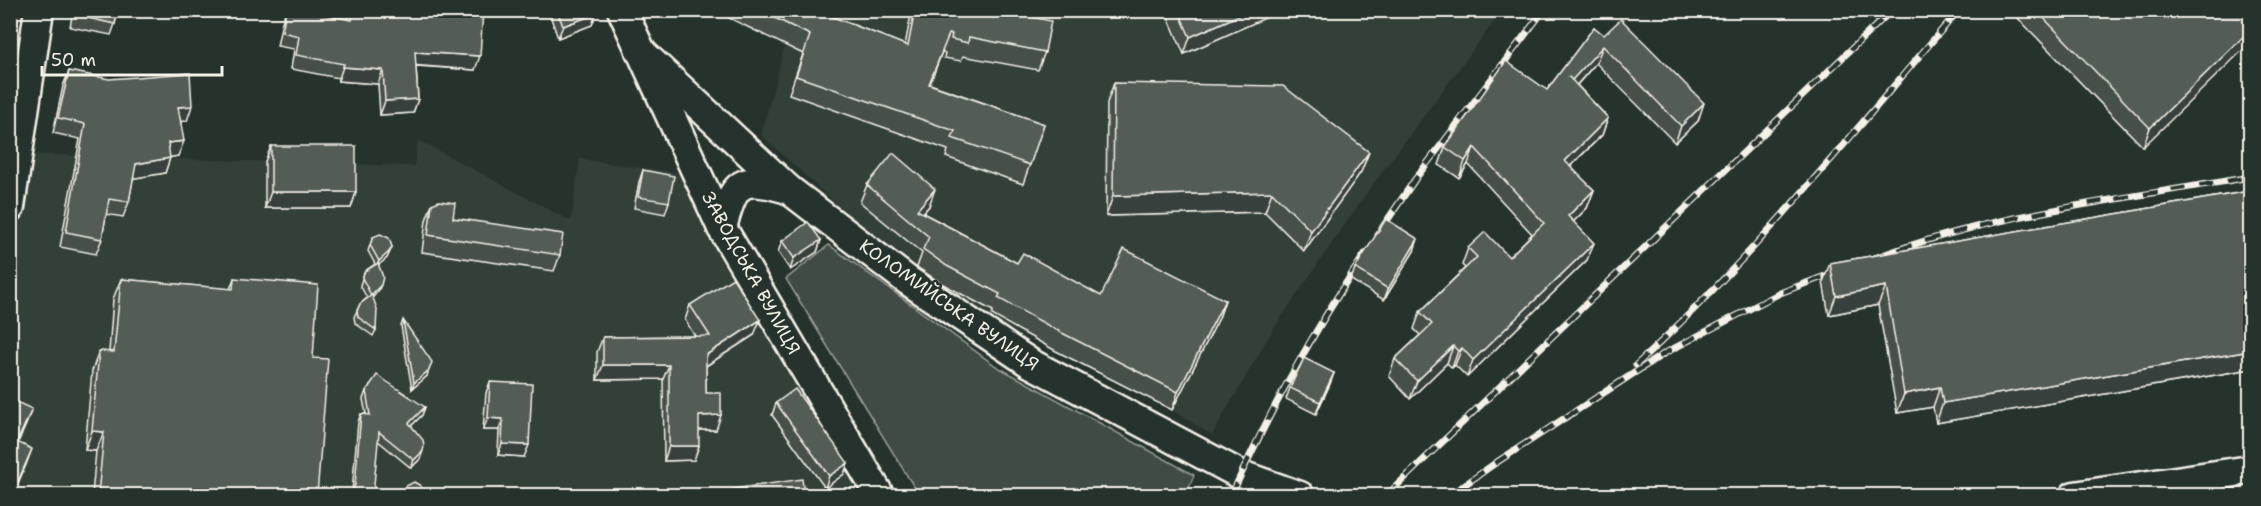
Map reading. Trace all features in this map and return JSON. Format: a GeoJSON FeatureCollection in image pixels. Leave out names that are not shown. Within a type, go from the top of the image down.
{"type":"FeatureCollection","features":[{"type":"Feature","properties":{"kind":"street"},"geometry":{"type":"LineString","coordinates":[[10,207],[39,10]]}},
{"type":"Feature","properties":{"kind":"street","name":"ЗАВОДСЬКА ВУЛИЦЯ"},"geometry":{"type":"LineString","coordinates":[[622,10],[722,228],[880,495]]}},
{"type":"Feature","properties":{"kind":"street","name":"КОЛОМИЙСЬКА ВУЛИЦЯ"},"geometry":{"type":"LineString","coordinates":[[640,51],[788,189],[907,280],[1030,363],[1240,475],[1300,495]]}},
{"type":"Feature","properties":{"kind":"street"},"geometry":{"type":"LineString","coordinates":[[722,228],[729,199],[735,189],[745,183],[758,182],[788,189]]}},
{"type":"Feature","properties":{"kind":"street"},"geometry":{"type":"LineString","coordinates":[[2074,495],[2250,470]]}},
{"type":"Feature","properties":{"kind":"shaded area"},"geometry":{"type":"Polygon","coordinates":[[[713,11],[1502,11],[1365,195],[1272,331],[1212,435],[1172,410],[988,318],[891,254],[761,135],[785,45],[713,11]]]}},
{"type":"Feature","properties":{"kind":"shaded area"},"geometry":{"type":"Polygon","coordinates":[[[418,140],[571,221],[580,159],[692,175],[871,496],[11,496],[10,230],[22,154],[414,166],[418,140]]]}},
{"type":"Feature","properties":{"kind":"shaded area"},"geometry":{"type":"Polygon","coordinates":[[[829,245],[996,366],[1194,475],[1186,495],[919,495],[786,279],[829,245]]]}},
{"type":"Feature","properties":{"kind":"building"},"geometry":{"type":"Polygon","coordinates":[[[75,10],[118,10],[115,24],[74,15],[75,10]]]}},
{"type":"Feature","properties":{"kind":"building"},"geometry":{"type":"Polygon","coordinates":[[[286,10],[352,20],[353,10],[483,10],[480,56],[415,52],[418,99],[385,101],[383,70],[343,67],[344,64],[296,55],[299,36],[282,32],[286,10]]]}},
{"type":"Feature","properties":{"kind":"building"},"geometry":{"type":"Polygon","coordinates":[[[557,10],[595,10],[596,14],[563,26],[557,10]]]}},
{"type":"Feature","properties":{"kind":"building"},"geometry":{"type":"Polygon","coordinates":[[[758,10],[815,10],[908,46],[915,10],[997,10],[1051,21],[1045,52],[969,37],[968,43],[951,39],[952,34],[949,34],[929,84],[1044,124],[1030,165],[952,138],[955,131],[796,76],[810,35],[758,10]]]}},
{"type":"Feature","properties":{"kind":"building"},"geometry":{"type":"Polygon","coordinates":[[[1178,10],[1251,10],[1190,37],[1178,10]]]}},
{"type":"Feature","properties":{"kind":"building"},"geometry":{"type":"Polygon","coordinates":[[[2036,10],[2250,10],[2250,30],[2150,128],[2036,10]]]}},
{"type":"Feature","properties":{"kind":"building"},"geometry":{"type":"Polygon","coordinates":[[[1621,19],[1704,103],[1681,126],[1603,46],[1572,80],[1568,76],[1608,118],[1565,161],[1594,190],[1568,216],[1594,243],[1473,360],[1462,348],[1458,351],[1453,346],[1417,381],[1395,359],[1432,324],[1420,312],[1477,257],[1468,248],[1485,232],[1509,257],[1544,223],[1474,147],[1465,161],[1445,147],[1506,61],[1547,90],[1594,27],[1604,35],[1621,19]]]}},
{"type":"Feature","properties":{"kind":"building"},"geometry":{"type":"Polygon","coordinates":[[[69,71],[109,79],[190,73],[192,106],[178,107],[184,141],[168,143],[170,158],[136,164],[129,202],[109,199],[102,239],[66,232],[85,124],[58,118],[69,71]]]}},
{"type":"Feature","properties":{"kind":"building"},"geometry":{"type":"Polygon","coordinates":[[[1114,83],[1283,86],[1369,152],[1311,231],[1272,192],[1113,196],[1114,83]]]}},
{"type":"Feature","properties":{"kind":"building"},"geometry":{"type":"Polygon","coordinates":[[[271,146],[356,146],[356,192],[271,192],[271,146]]]}},
{"type":"Feature","properties":{"kind":"building"},"geometry":{"type":"Polygon","coordinates":[[[893,153],[935,189],[917,210],[1017,263],[1023,253],[1101,296],[1124,249],[1225,300],[1178,392],[998,298],[1000,294],[947,266],[923,249],[929,237],[867,185],[893,153]]]}},
{"type":"Feature","properties":{"kind":"building"},"geometry":{"type":"Polygon","coordinates":[[[643,170],[674,176],[669,202],[638,197],[643,170]]]}},
{"type":"Feature","properties":{"kind":"building"},"geometry":{"type":"Polygon","coordinates":[[[2250,191],[2250,351],[1943,403],[1940,387],[1904,394],[1886,286],[1836,296],[1830,263],[2250,191]]]}},
{"type":"Feature","properties":{"kind":"building"},"geometry":{"type":"Polygon","coordinates":[[[439,201],[455,203],[453,218],[563,234],[560,255],[428,235],[432,204],[439,201]]]}},
{"type":"Feature","properties":{"kind":"building"},"geometry":{"type":"Polygon","coordinates":[[[1386,219],[1418,239],[1388,289],[1355,268],[1386,219]]]}},
{"type":"Feature","properties":{"kind":"building"},"geometry":{"type":"Polygon","coordinates":[[[808,222],[821,240],[794,258],[782,241],[808,222]]]}},
{"type":"Feature","properties":{"kind":"building"},"geometry":{"type":"Polygon","coordinates":[[[380,234],[389,238],[392,247],[379,261],[370,245],[373,237],[380,234]]]}},
{"type":"Feature","properties":{"kind":"building"},"geometry":{"type":"Polygon","coordinates":[[[378,263],[383,277],[381,285],[371,295],[362,278],[365,271],[378,263]]]}},
{"type":"Feature","properties":{"kind":"building"},"geometry":{"type":"Polygon","coordinates":[[[234,278],[318,285],[313,358],[328,359],[317,495],[98,495],[104,432],[92,431],[99,351],[114,352],[121,279],[233,289],[234,278]]]}},
{"type":"Feature","properties":{"kind":"building"},"geometry":{"type":"Polygon","coordinates":[[[733,278],[760,320],[706,355],[706,393],[721,393],[721,415],[699,416],[699,446],[669,446],[669,365],[603,365],[603,337],[710,336],[690,305],[733,278]]]}},
{"type":"Feature","properties":{"kind":"building"},"geometry":{"type":"Polygon","coordinates":[[[372,295],[377,309],[376,330],[358,317],[357,311],[360,304],[372,295]]]}},
{"type":"Feature","properties":{"kind":"building"},"geometry":{"type":"Polygon","coordinates":[[[403,320],[432,362],[429,370],[414,383],[403,320]]]}},
{"type":"Feature","properties":{"kind":"building"},"geometry":{"type":"Polygon","coordinates":[[[1304,358],[1334,373],[1320,402],[1290,388],[1304,358]]]}},
{"type":"Feature","properties":{"kind":"building"},"geometry":{"type":"Polygon","coordinates":[[[377,375],[425,407],[409,423],[423,440],[423,451],[414,460],[379,432],[373,495],[350,495],[355,485],[361,414],[370,415],[366,391],[377,375]]]}},
{"type":"Feature","properties":{"kind":"building"},"geometry":{"type":"Polygon","coordinates":[[[490,382],[532,384],[529,445],[502,444],[503,419],[488,418],[490,382]]]}},
{"type":"Feature","properties":{"kind":"building"},"geometry":{"type":"Polygon","coordinates":[[[795,389],[848,463],[829,476],[776,403],[795,389]]]}},
{"type":"Feature","properties":{"kind":"building"},"geometry":{"type":"Polygon","coordinates":[[[10,399],[32,409],[17,442],[32,449],[12,495],[10,495],[10,399]]]}},
{"type":"Feature","properties":{"kind":"building"},"geometry":{"type":"Polygon","coordinates":[[[802,479],[804,495],[694,495],[802,479]]]}},
{"type":"Feature","properties":{"kind":"building"},"geometry":{"type":"Polygon","coordinates":[[[414,482],[421,486],[423,495],[400,495],[406,486],[414,482]]]}},
{"type":"Feature","properties":{"kind":"railway"},"geometry":{"type":"LineString","coordinates":[[1378,234],[1416,178],[1544,10]]}},
{"type":"Feature","properties":{"kind":"railway"},"geometry":{"type":"LineString","coordinates":[[1386,496],[1892,10]]}},
{"type":"Feature","properties":{"kind":"railway"},"geometry":{"type":"LineString","coordinates":[[1636,365],[1679,324],[1762,237],[1959,10]]}},
{"type":"Feature","properties":{"kind":"railway"},"geometry":{"type":"LineString","coordinates":[[1872,259],[1918,243],[2011,219],[2106,200],[2250,177]]}},
{"type":"Feature","properties":{"kind":"railway"},"geometry":{"type":"LineString","coordinates":[[1231,496],[1293,372],[1365,254]]}},
{"type":"Feature","properties":{"kind":"railway"},"geometry":{"type":"LineString","coordinates":[[1449,496],[1494,464],[1665,353],[1780,293],[1841,270]]}}]}
